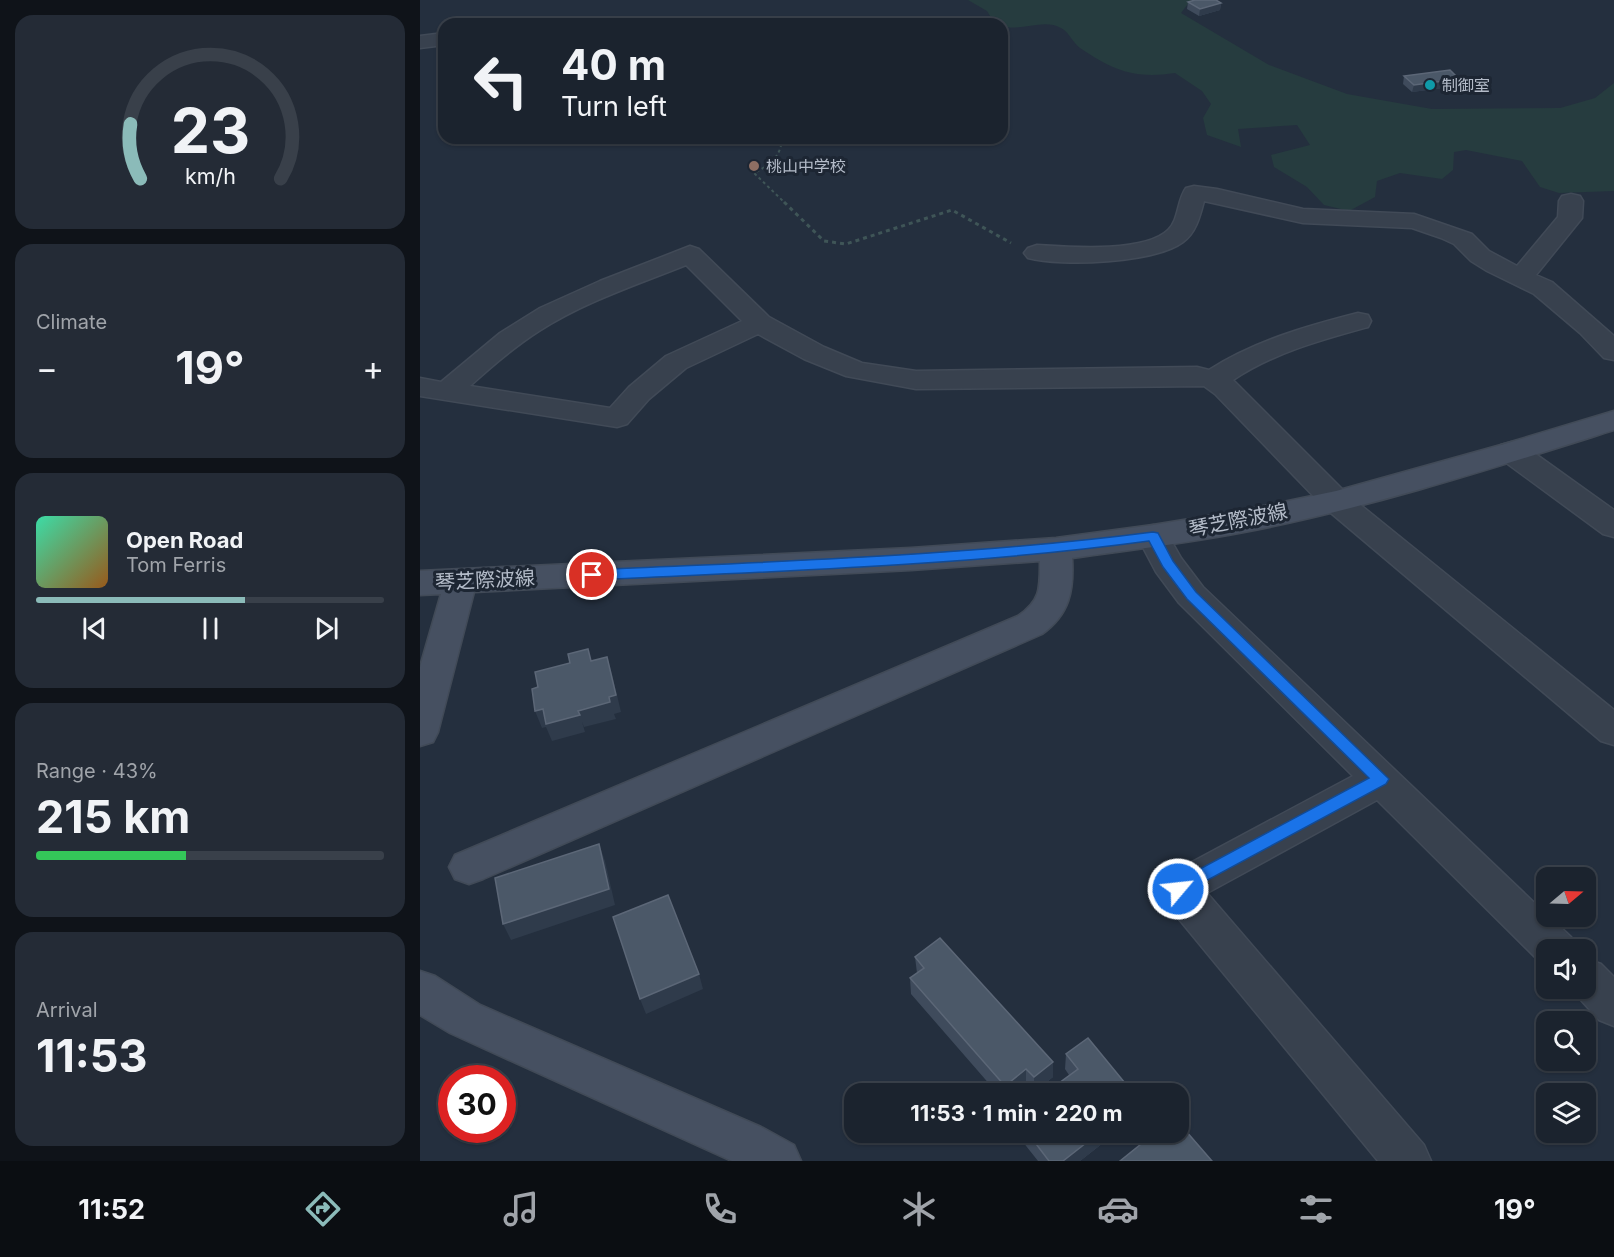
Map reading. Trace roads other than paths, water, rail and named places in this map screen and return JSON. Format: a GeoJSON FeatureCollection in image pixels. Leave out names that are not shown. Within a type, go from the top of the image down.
{"type":"FeatureCollection","features":[{"type":"Feature","properties":{"kind":"main road","name":"琴芝際波線"},"geometry":{"type":"LineString","coordinates":[[420,583],[911,559],[1056,549],[1153,536],[1336,501],[1512,452],[1614,420]]}},
{"type":"Feature","properties":{"kind":"main road"},"geometry":{"type":"LineString","coordinates":[[469,867],[1030,625],[1044,617],[1056,598],[1056,549]]}},
{"type":"Feature","properties":{"kind":"main road"},"geometry":{"type":"LineString","coordinates":[[420,732],[461,580]]}},
{"type":"Feature","properties":{"kind":"main road"},"geometry":{"type":"LineString","coordinates":[[420,990],[465,1018],[746,1143],[778,1161]]}},
{"type":"Feature","properties":{"kind":"street"},"geometry":{"type":"LineString","coordinates":[[420,41],[438,40]]}},
{"type":"Feature","properties":{"kind":"street"},"geometry":{"type":"LineString","coordinates":[[1037,253],[1102,254],[1159,244],[1174,238],[1183,227],[1194,193],[1217,196],[1303,216],[1414,221],[1463,239],[1480,256],[1543,288],[1565,305],[1614,352]]}},
{"type":"Feature","properties":{"kind":"street"},"geometry":{"type":"LineString","coordinates":[[1521,277],[1570,218],[1571,201]]}},
{"type":"Feature","properties":{"kind":"street"},"geometry":{"type":"LineString","coordinates":[[449,390],[490,354],[530,325],[573,303],[690,254],[759,323],[814,353],[856,370],[916,380],[1186,376],[1214,380],[1225,388],[1336,501],[1614,730]]}},
{"type":"Feature","properties":{"kind":"street"},"geometry":{"type":"LineString","coordinates":[[1214,380],[1234,365],[1290,341],[1358,321]]}},
{"type":"Feature","properties":{"kind":"street"},"geometry":{"type":"LineString","coordinates":[[420,387],[617,418],[639,393],[676,362],[759,323]]}},
{"type":"Feature","properties":{"kind":"street"},"geometry":{"type":"LineString","coordinates":[[1512,452],[1614,526]]}},
{"type":"Feature","properties":{"kind":"street"},"geometry":{"type":"LineString","coordinates":[[1153,536],[1168,564],[1191,595],[1545,939]]}},
{"type":"Feature","properties":{"kind":"street"},"geometry":{"type":"LineString","coordinates":[[1381,779],[1178,889],[1408,1161]]}},
{"type":"Feature","properties":{"kind":"street"},"geometry":{"type":"LineString","coordinates":[[1596,988],[1614,1006]]}},
{"type":"Feature","properties":{"kind":"place","name":"制御室"},"geometry":{"type":"Point","coordinates":[1430,85]}},
{"type":"Feature","properties":{"kind":"place","name":"桃山中学校"},"geometry":{"type":"Point","coordinates":[754,166]}}]}
